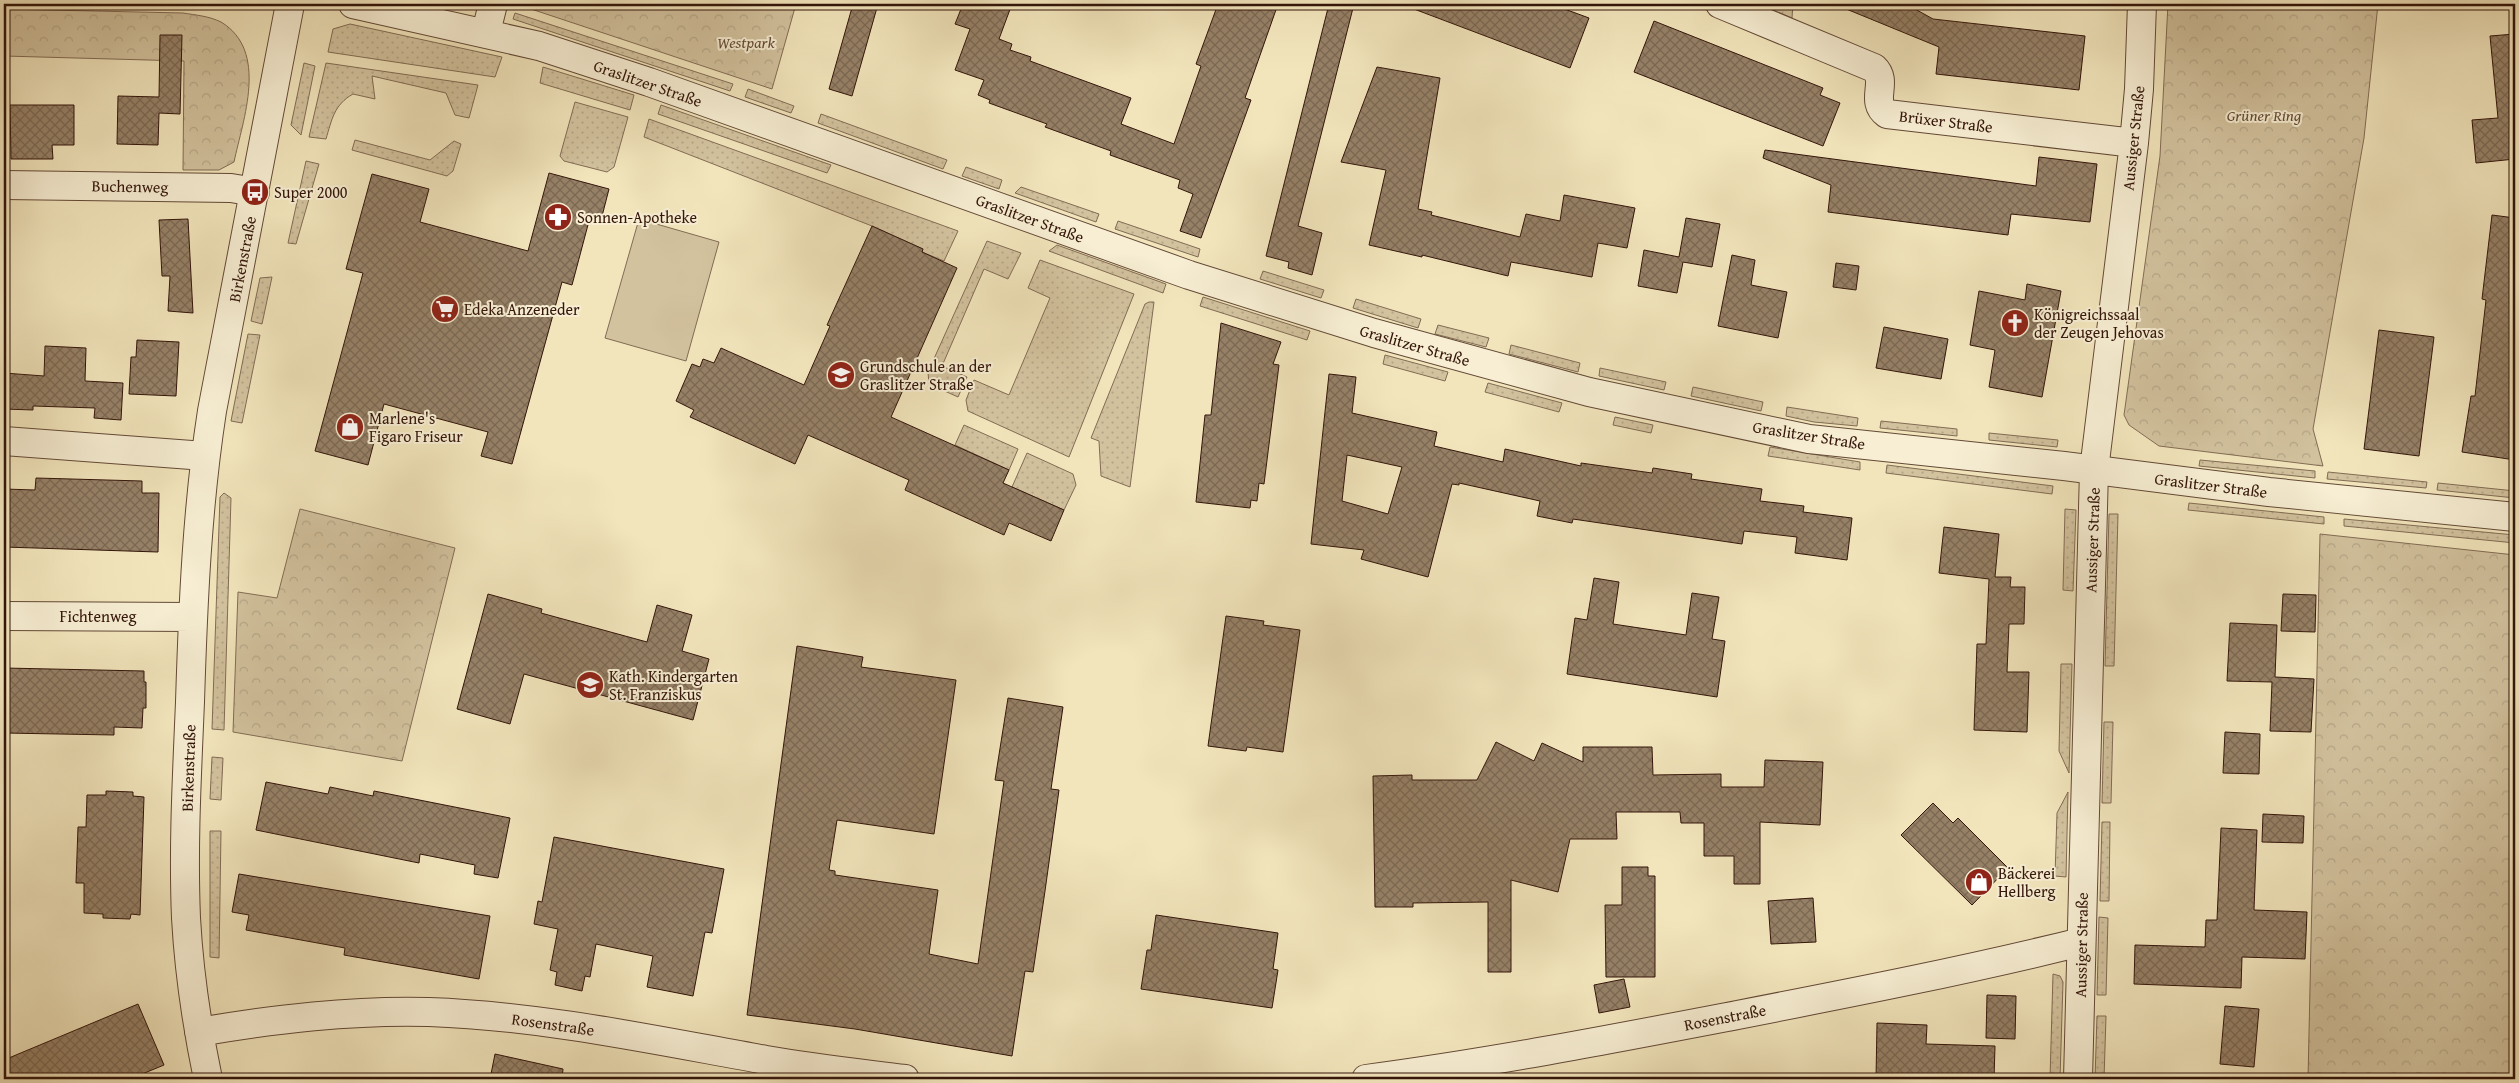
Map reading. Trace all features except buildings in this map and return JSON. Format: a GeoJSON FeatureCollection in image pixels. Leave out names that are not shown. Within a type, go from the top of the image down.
{"type":"FeatureCollection","features":[{"type":"Feature","properties":{"kind":"street","name":"Birkenstraße"},"geometry":{"type":"LineString","coordinates":[[208,1079],[199,1032],[186,918],[186,812],[193,617],[205,456],[290,4]]}},
{"type":"Feature","properties":{"kind":"street","name":"Graslitzer Straße"},"geometry":{"type":"LineString","coordinates":[[353,4],[486,32],[539,46],[649,82],[1180,272],[1474,362],[1589,392],[1809,439],[2094,470],[2269,492],[2515,517]]}},
{"type":"Feature","properties":{"kind":"street"},"geometry":{"type":"LineString","coordinates":[[486,32],[493,4]]}},
{"type":"Feature","properties":{"kind":"street","name":"Brüxer Straße"},"geometry":{"type":"LineString","coordinates":[[1720,4],[1874,68],[1879,73],[1881,80],[1877,100],[1880,109],[1887,114],[2134,143]]}},
{"type":"Feature","properties":{"kind":"street","name":"Aussiger Straße"},"geometry":{"type":"LineString","coordinates":[[2078,1079],[2094,470],[2134,143],[2139,89],[2142,4]]}},
{"type":"Feature","properties":{"kind":"street","name":"Buchenweg"},"geometry":{"type":"LineString","coordinates":[[4,185],[232,188],[255,192]]}},
{"type":"Feature","properties":{"kind":"street"},"geometry":{"type":"LineString","coordinates":[[4,441],[205,456]]}},
{"type":"Feature","properties":{"kind":"street","name":"Fichtenweg"},"geometry":{"type":"LineString","coordinates":[[4,616],[193,617]]}},
{"type":"Feature","properties":{"kind":"street","name":"Rosenstraße"},"geometry":{"type":"LineString","coordinates":[[1366,1079],[1466,1065],[1753,1012],[1873,988],[2081,942]]}},
{"type":"Feature","properties":{"kind":"street","name":"Rosenstraße"},"geometry":{"type":"LineString","coordinates":[[199,1032],[268,1020],[342,1013],[384,1012],[487,1015],[543,1021],[822,1069],[905,1079]]}},
{"type":"Feature","properties":{"kind":"green space","name":"Westpark"},"geometry":{"type":"Polygon","coordinates":[[[516,4],[796,4],[772,89],[516,4]]]}},
{"type":"Feature","properties":{"kind":"green space"},"geometry":{"type":"Polygon","coordinates":[[[1759,4],[1793,4],[1792,18],[1759,4]]]}},
{"type":"Feature","properties":{"kind":"green space","name":"Grüner Ring"},"geometry":{"type":"Polygon","coordinates":[[[2168,4],[2378,4],[2364,138],[2313,429],[2323,466],[2159,446],[2129,425],[2124,415],[2160,156],[2168,4]]]}},
{"type":"Feature","properties":{"kind":"green space"},"geometry":{"type":"Polygon","coordinates":[[[4,9],[183,13],[207,17],[221,22],[236,35],[245,50],[249,68],[249,87],[243,126],[234,162],[219,170],[183,170],[184,61],[4,56],[4,9]]]}},
{"type":"Feature","properties":{"kind":"green space"},"geometry":{"type":"Polygon","coordinates":[[[515,13],[733,84],[730,91],[513,19],[515,13]]]}},
{"type":"Feature","properties":{"kind":"green space"},"geometry":{"type":"Polygon","coordinates":[[[350,24],[502,57],[495,77],[328,52],[333,29],[350,24]]]}},
{"type":"Feature","properties":{"kind":"green space"},"geometry":{"type":"Polygon","coordinates":[[[304,63],[315,66],[301,135],[291,125],[304,63]]]}},
{"type":"Feature","properties":{"kind":"green space"},"geometry":{"type":"Polygon","coordinates":[[[326,63],[478,85],[469,118],[455,115],[446,93],[372,76],[375,99],[353,94],[338,108],[332,119],[326,139],[309,137],[326,63]]]}},
{"type":"Feature","properties":{"kind":"green space"},"geometry":{"type":"Polygon","coordinates":[[[543,67],[634,95],[630,110],[540,83],[543,67]]]}},
{"type":"Feature","properties":{"kind":"green space"},"geometry":{"type":"Polygon","coordinates":[[[748,89],[794,106],[791,113],[745,97],[748,89]]]}},
{"type":"Feature","properties":{"kind":"green space"},"geometry":{"type":"Polygon","coordinates":[[[575,102],[628,117],[614,167],[607,172],[564,161],[560,156],[575,102]]]}},
{"type":"Feature","properties":{"kind":"green space"},"geometry":{"type":"Polygon","coordinates":[[[661,105],[831,165],[827,173],[658,114],[661,105]]]}},
{"type":"Feature","properties":{"kind":"green space"},"geometry":{"type":"Polygon","coordinates":[[[821,114],[947,160],[943,169],[818,123],[821,114]]]}},
{"type":"Feature","properties":{"kind":"green space"},"geometry":{"type":"Polygon","coordinates":[[[649,119],[958,231],[944,261],[922,252],[923,249],[872,226],[644,137],[649,119]]]}},
{"type":"Feature","properties":{"kind":"green space"},"geometry":{"type":"Polygon","coordinates":[[[355,140],[430,160],[454,141],[461,144],[453,171],[447,176],[352,150],[355,140]]]}},
{"type":"Feature","properties":{"kind":"green space"},"geometry":{"type":"Polygon","coordinates":[[[306,161],[319,164],[296,244],[288,243],[306,161]]]}},
{"type":"Feature","properties":{"kind":"green space"},"geometry":{"type":"Polygon","coordinates":[[[966,167],[1002,180],[999,189],[962,176],[966,167]]]}},
{"type":"Feature","properties":{"kind":"green space"},"geometry":{"type":"Polygon","coordinates":[[[1021,187],[1099,214],[1096,222],[1015,193],[1021,187]]]}},
{"type":"Feature","properties":{"kind":"green space"},"geometry":{"type":"Polygon","coordinates":[[[639,219],[719,242],[686,361],[605,338],[639,219]]]}},
{"type":"Feature","properties":{"kind":"green space"},"geometry":{"type":"Polygon","coordinates":[[[1118,221],[1200,249],[1198,257],[1115,229],[1118,221]]]}},
{"type":"Feature","properties":{"kind":"green space"},"geometry":{"type":"Polygon","coordinates":[[[987,241],[1021,253],[1008,279],[984,269],[942,366],[967,377],[958,397],[929,384],[928,372],[987,241]]]}},
{"type":"Feature","properties":{"kind":"green space"},"geometry":{"type":"Polygon","coordinates":[[[1057,245],[1166,284],[1163,293],[1049,251],[1057,245]]]}},
{"type":"Feature","properties":{"kind":"green space"},"geometry":{"type":"Polygon","coordinates":[[[1040,260],[1134,294],[1069,457],[968,411],[966,400],[974,380],[1009,395],[1050,298],[1028,288],[1040,260]]]}},
{"type":"Feature","properties":{"kind":"green space"},"geometry":{"type":"Polygon","coordinates":[[[1263,271],[1324,290],[1321,298],[1260,279],[1263,271]]]}},
{"type":"Feature","properties":{"kind":"green space"},"geometry":{"type":"Polygon","coordinates":[[[272,277],[262,324],[251,321],[260,278],[272,277]]]}},
{"type":"Feature","properties":{"kind":"green space"},"geometry":{"type":"Polygon","coordinates":[[[1203,297],[1310,331],[1307,340],[1200,306],[1203,297]]]}},
{"type":"Feature","properties":{"kind":"green space"},"geometry":{"type":"Polygon","coordinates":[[[1356,299],[1421,319],[1418,328],[1353,308],[1356,299]]]}},
{"type":"Feature","properties":{"kind":"green space"},"geometry":{"type":"Polygon","coordinates":[[[1154,302],[1130,487],[1101,476],[1099,441],[1091,438],[1145,304],[1154,302]]]}},
{"type":"Feature","properties":{"kind":"green space"},"geometry":{"type":"Polygon","coordinates":[[[1438,325],[1489,338],[1486,347],[1435,334],[1438,325]]]}},
{"type":"Feature","properties":{"kind":"green space"},"geometry":{"type":"Polygon","coordinates":[[[248,334],[260,335],[242,423],[231,421],[248,334]]]}},
{"type":"Feature","properties":{"kind":"green space"},"geometry":{"type":"Polygon","coordinates":[[[1511,345],[1580,363],[1578,372],[1509,354],[1511,345]]]}},
{"type":"Feature","properties":{"kind":"green space"},"geometry":{"type":"Polygon","coordinates":[[[1385,355],[1448,372],[1445,381],[1383,364],[1385,355]]]}},
{"type":"Feature","properties":{"kind":"green space"},"geometry":{"type":"Polygon","coordinates":[[[1600,368],[1666,382],[1664,390],[1599,376],[1600,368]]]}},
{"type":"Feature","properties":{"kind":"green space"},"geometry":{"type":"Polygon","coordinates":[[[1488,383],[1562,403],[1559,412],[1485,392],[1488,383]]]}},
{"type":"Feature","properties":{"kind":"green space"},"geometry":{"type":"Polygon","coordinates":[[[1693,387],[1763,402],[1761,411],[1691,396],[1693,387]]]}},
{"type":"Feature","properties":{"kind":"green space"},"geometry":{"type":"Polygon","coordinates":[[[1787,407],[1858,418],[1857,426],[1814,422],[1786,416],[1787,407]]]}},
{"type":"Feature","properties":{"kind":"green space"},"geometry":{"type":"Polygon","coordinates":[[[1615,417],[1653,425],[1651,433],[1613,425],[1615,417]]]}},
{"type":"Feature","properties":{"kind":"green space"},"geometry":{"type":"Polygon","coordinates":[[[1881,421],[1957,429],[1957,436],[1880,428],[1881,421]]]}},
{"type":"Feature","properties":{"kind":"green space"},"geometry":{"type":"Polygon","coordinates":[[[964,425],[1018,449],[1009,470],[955,445],[964,425]]]}},
{"type":"Feature","properties":{"kind":"green space"},"geometry":{"type":"Polygon","coordinates":[[[1989,433],[2058,440],[2057,447],[1989,440],[1989,433]]]}},
{"type":"Feature","properties":{"kind":"green space"},"geometry":{"type":"Polygon","coordinates":[[[1770,447],[1860,462],[1860,470],[1768,456],[1770,447]]]}},
{"type":"Feature","properties":{"kind":"green space"},"geometry":{"type":"Polygon","coordinates":[[[1027,453],[1073,474],[1076,485],[1064,510],[1012,487],[1027,453]]]}},
{"type":"Feature","properties":{"kind":"green space"},"geometry":{"type":"Polygon","coordinates":[[[2200,460],[2315,471],[2315,478],[2199,466],[2200,460]]]}},
{"type":"Feature","properties":{"kind":"green space"},"geometry":{"type":"Polygon","coordinates":[[[1887,465],[2053,486],[2052,494],[1886,473],[1887,465]]]}},
{"type":"Feature","properties":{"kind":"green space"},"geometry":{"type":"Polygon","coordinates":[[[2328,472],[2427,482],[2426,488],[2327,479],[2328,472]]]}},
{"type":"Feature","properties":{"kind":"green space"},"geometry":{"type":"Polygon","coordinates":[[[2438,483],[2515,491],[2515,498],[2437,490],[2438,483]]]}},
{"type":"Feature","properties":{"kind":"green space"},"geometry":{"type":"Polygon","coordinates":[[[224,493],[231,498],[224,730],[212,729],[220,497],[224,493]]]}},
{"type":"Feature","properties":{"kind":"green space"},"geometry":{"type":"Polygon","coordinates":[[[2189,503],[2324,517],[2324,524],[2188,510],[2189,503]]]}},
{"type":"Feature","properties":{"kind":"green space"},"geometry":{"type":"Polygon","coordinates":[[[300,509],[455,548],[402,761],[233,732],[238,592],[277,598],[300,509]]]}},
{"type":"Feature","properties":{"kind":"green space"},"geometry":{"type":"Polygon","coordinates":[[[2065,509],[2076,510],[2073,591],[2063,590],[2065,509]]]}},
{"type":"Feature","properties":{"kind":"green space"},"geometry":{"type":"Polygon","coordinates":[[[2109,514],[2118,514],[2114,666],[2105,666],[2109,514]]]}},
{"type":"Feature","properties":{"kind":"green space"},"geometry":{"type":"Polygon","coordinates":[[[2344,519],[2515,535],[2515,543],[2344,526],[2344,519]]]}},
{"type":"Feature","properties":{"kind":"green space"},"geometry":{"type":"Polygon","coordinates":[[[2320,534],[2515,555],[2515,1079],[2308,1079],[2320,534]]]}},
{"type":"Feature","properties":{"kind":"green space"},"geometry":{"type":"Polygon","coordinates":[[[2061,664],[2072,664],[2069,773],[2059,751],[2061,664]]]}},
{"type":"Feature","properties":{"kind":"green space"},"geometry":{"type":"Polygon","coordinates":[[[2104,722],[2113,722],[2111,803],[2102,803],[2104,722]]]}},
{"type":"Feature","properties":{"kind":"green space"},"geometry":{"type":"Polygon","coordinates":[[[212,757],[223,758],[221,800],[210,799],[212,757]]]}},
{"type":"Feature","properties":{"kind":"green space"},"geometry":{"type":"Polygon","coordinates":[[[2068,792],[2066,877],[2055,876],[2057,813],[2068,792]]]}},
{"type":"Feature","properties":{"kind":"green space"},"geometry":{"type":"Polygon","coordinates":[[[2102,822],[2110,822],[2109,901],[2100,901],[2102,822]]]}},
{"type":"Feature","properties":{"kind":"green space"},"geometry":{"type":"Polygon","coordinates":[[[210,831],[221,831],[219,958],[210,957],[210,831]]]}},
{"type":"Feature","properties":{"kind":"green space"},"geometry":{"type":"Polygon","coordinates":[[[2099,917],[2108,918],[2106,995],[2097,995],[2099,917]]]}},
{"type":"Feature","properties":{"kind":"green space"},"geometry":{"type":"Polygon","coordinates":[[[2053,974],[2060,976],[2063,982],[2060,1079],[2050,1079],[2053,974]]]}},
{"type":"Feature","properties":{"kind":"green space"},"geometry":{"type":"Polygon","coordinates":[[[2097,1016],[2106,1016],[2104,1079],[2095,1079],[2097,1016]]]}},
{"type":"Feature","properties":{"kind":"place","name":"Super 2000"},"geometry":{"type":"Point","coordinates":[255,192]}},
{"type":"Feature","properties":{"kind":"place","name":"Sonnen-Apotheke"},"geometry":{"type":"Point","coordinates":[558,217]}},
{"type":"Feature","properties":{"kind":"place","name":"Edeka Anzeneder"},"geometry":{"type":"Point","coordinates":[445,309]}},
{"type":"Feature","properties":{"kind":"place","name":"Königreichssaal der Zeugen Jehovas"},"geometry":{"type":"Point","coordinates":[2015,323]}},
{"type":"Feature","properties":{"kind":"place","name":"Grundschule an der Graslitzer Straße"},"geometry":{"type":"Point","coordinates":[841,375]}},
{"type":"Feature","properties":{"kind":"place","name":"Marlene's Figaro Friseur"},"geometry":{"type":"Point","coordinates":[350,427]}},
{"type":"Feature","properties":{"kind":"place","name":"Kath. Kindergarten St. Franziskus"},"geometry":{"type":"Point","coordinates":[590,685]}},
{"type":"Feature","properties":{"kind":"place","name":"Bäckerei Hellberg"},"geometry":{"type":"Point","coordinates":[1979,882]}}]}
